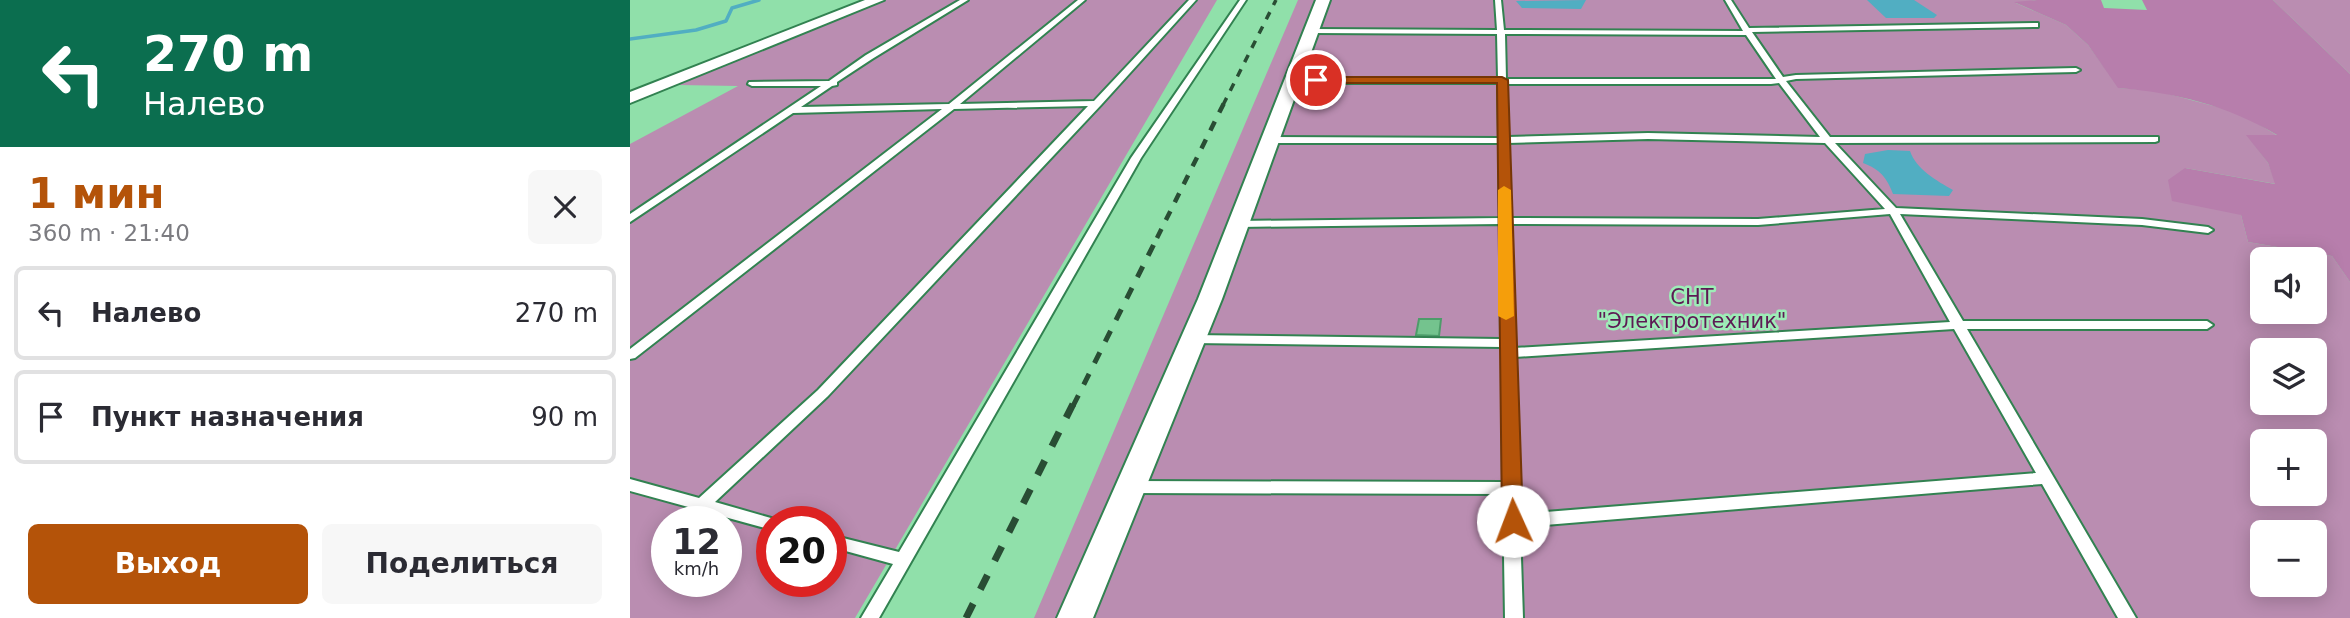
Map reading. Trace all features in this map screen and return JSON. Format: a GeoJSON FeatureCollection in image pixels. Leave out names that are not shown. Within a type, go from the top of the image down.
{"type":"FeatureCollection","features":[{"type":"Feature","properties":{"kind":"street"},"geometry":{"type":"LineString","coordinates":[[630,98],[877,0]]}},
{"type":"Feature","properties":{"kind":"street"},"geometry":{"type":"LineString","coordinates":[[1075,618],[1192,339],[1291,81],[1313,32],[1323,0]]}},
{"type":"Feature","properties":{"kind":"lane"},"geometry":{"type":"LineString","coordinates":[[630,219],[835,83],[869,57],[965,0]]}},
{"type":"Feature","properties":{"kind":"lane"},"geometry":{"type":"LineString","coordinates":[[630,355],[953,106],[1082,0]]}},
{"type":"Feature","properties":{"kind":"lane"},"geometry":{"type":"LineString","coordinates":[[702,505],[823,393],[1193,0]]}},
{"type":"Feature","properties":{"kind":"lane"},"geometry":{"type":"LineString","coordinates":[[870,618],[1136,158],[1243,0]]}},
{"type":"Feature","properties":{"kind":"lane"},"geometry":{"type":"LineString","coordinates":[[1498,0],[1502,32],[1514,618]]}},
{"type":"Feature","properties":{"kind":"lane"},"geometry":{"type":"LineString","coordinates":[[1728,0],[1747,31],[1854,174],[1893,211],[2127,618]]}},
{"type":"Feature","properties":{"kind":"lane"},"geometry":{"type":"LineString","coordinates":[[1313,32],[1747,31],[2035,25]]}},
{"type":"Feature","properties":{"kind":"lane"},"geometry":{"type":"LineString","coordinates":[[1291,81],[1783,80],[2076,70]]}},
{"type":"Feature","properties":{"kind":"lane"},"geometry":{"type":"LineString","coordinates":[[752,84],[835,83]]}},
{"type":"Feature","properties":{"kind":"lane"},"geometry":{"type":"LineString","coordinates":[[793,110],[1097,103]]}},
{"type":"Feature","properties":{"kind":"lane"},"geometry":{"type":"LineString","coordinates":[[1269,140],[1503,140],[1648,136],[1829,140],[2155,139]]}},
{"type":"Feature","properties":{"kind":"lane"},"geometry":{"type":"LineString","coordinates":[[1238,224],[1758,222],[1893,211],[2142,222],[2208,230]]}},
{"type":"Feature","properties":{"kind":"lane"},"geometry":{"type":"LineString","coordinates":[[1192,339],[1507,348],[1959,325],[2207,325]]}},
{"type":"Feature","properties":{"kind":"lane"},"geometry":{"type":"LineString","coordinates":[[1513,521],[2047,478]]}},
{"type":"Feature","properties":{"kind":"lane"},"geometry":{"type":"LineString","coordinates":[[630,485],[756,520]]}},
{"type":"Feature","properties":{"kind":"lane"},"geometry":{"type":"LineString","coordinates":[[1131,487],[1512,488]]}},
{"type":"Feature","properties":{"kind":"lane"},"geometry":{"type":"LineString","coordinates":[[847,545],[904,561]]}},
{"type":"Feature","properties":{"kind":"green space"},"geometry":{"type":"Polygon","coordinates":[[[886,0],[1217,0],[855,618],[630,618],[630,144],[738,86],[678,85],[886,0]]]}},
{"type":"Feature","properties":{"kind":"green space","name":"СНТ \"Электротехник\""},"geometry":{"type":"Polygon","coordinates":[[[1298,0],[2037,0],[2016,3],[2066,25],[2088,45],[2119,88],[2157,91],[2240,113],[2278,136],[2247,135],[2268,163],[2276,184],[2185,168],[2241,215],[2248,242],[2278,247],[2250,247],[2250,324],[2327,324],[2327,255],[2332,256],[2350,282],[2350,618],[1034,618],[1298,0]]]}},
{"type":"Feature","properties":{"kind":"green space"},"geometry":{"type":"Polygon","coordinates":[[[2273,0],[2350,0],[2350,74],[2273,0]]]}},
{"type":"Feature","properties":{"kind":"shaded area"},"geometry":{"type":"Polygon","coordinates":[[[2101,0],[2104,8],[2147,10],[2142,0],[2273,0],[2350,74],[2350,282],[2332,256],[2327,255],[2327,247],[2278,247],[2248,242],[2241,215],[2172,201],[2168,180],[2185,168],[2275,184],[2268,163],[2246,135],[2277,135],[2239,116],[2200,102],[2161,93],[2118,88],[2088,45],[2066,25],[2014,2],[2101,0]]]}},
{"type":"Feature","properties":{"kind":"water"},"geometry":{"type":"Polygon","coordinates":[[[1586,0],[1581,9],[1522,8],[1516,1],[1586,0]]]}},
{"type":"Feature","properties":{"kind":"water"},"geometry":{"type":"Polygon","coordinates":[[[1867,0],[1914,0],[1937,15],[1934,18],[1886,18],[1867,0]]]}},
{"type":"Feature","properties":{"kind":"water"},"geometry":{"type":"Polygon","coordinates":[[[1888,150],[1910,151],[1922,169],[1953,190],[1949,196],[1893,194],[1882,175],[1863,163],[1865,154],[1888,150]]]}},
{"type":"Feature","properties":{"kind":"building"},"geometry":{"type":"Polygon","coordinates":[[[1419,319],[1441,319],[1439,336],[1416,335],[1419,319]]]}},
{"type":"Feature","properties":{"kind":"waterway"},"geometry":{"type":"LineString","coordinates":[[630,39],[696,30],[726,21],[732,8],[759,0]]}},
{"type":"Feature","properties":{"kind":"railway"},"geometry":{"type":"LineString","coordinates":[[1223,104],[1276,0]]}},
{"type":"Feature","properties":{"kind":"railway"},"geometry":{"type":"LineString","coordinates":[[1157,238],[1223,104]]}},
{"type":"Feature","properties":{"kind":"railway"},"geometry":{"type":"LineString","coordinates":[[1073,406],[1157,238]]}},
{"type":"Feature","properties":{"kind":"railway"},"geometry":{"type":"LineString","coordinates":[[966,618],[1073,404]]}},
{"type":"Feature","properties":{"kind":"slow traffic"},"geometry":{"type":"LineString","coordinates":[[1504,190],[1506,316]]}},
{"type":"Feature","properties":{"kind":"route"},"geometry":{"type":"LineString","coordinates":[[1316,80],[1502,80],[1513,521]]}}]}
